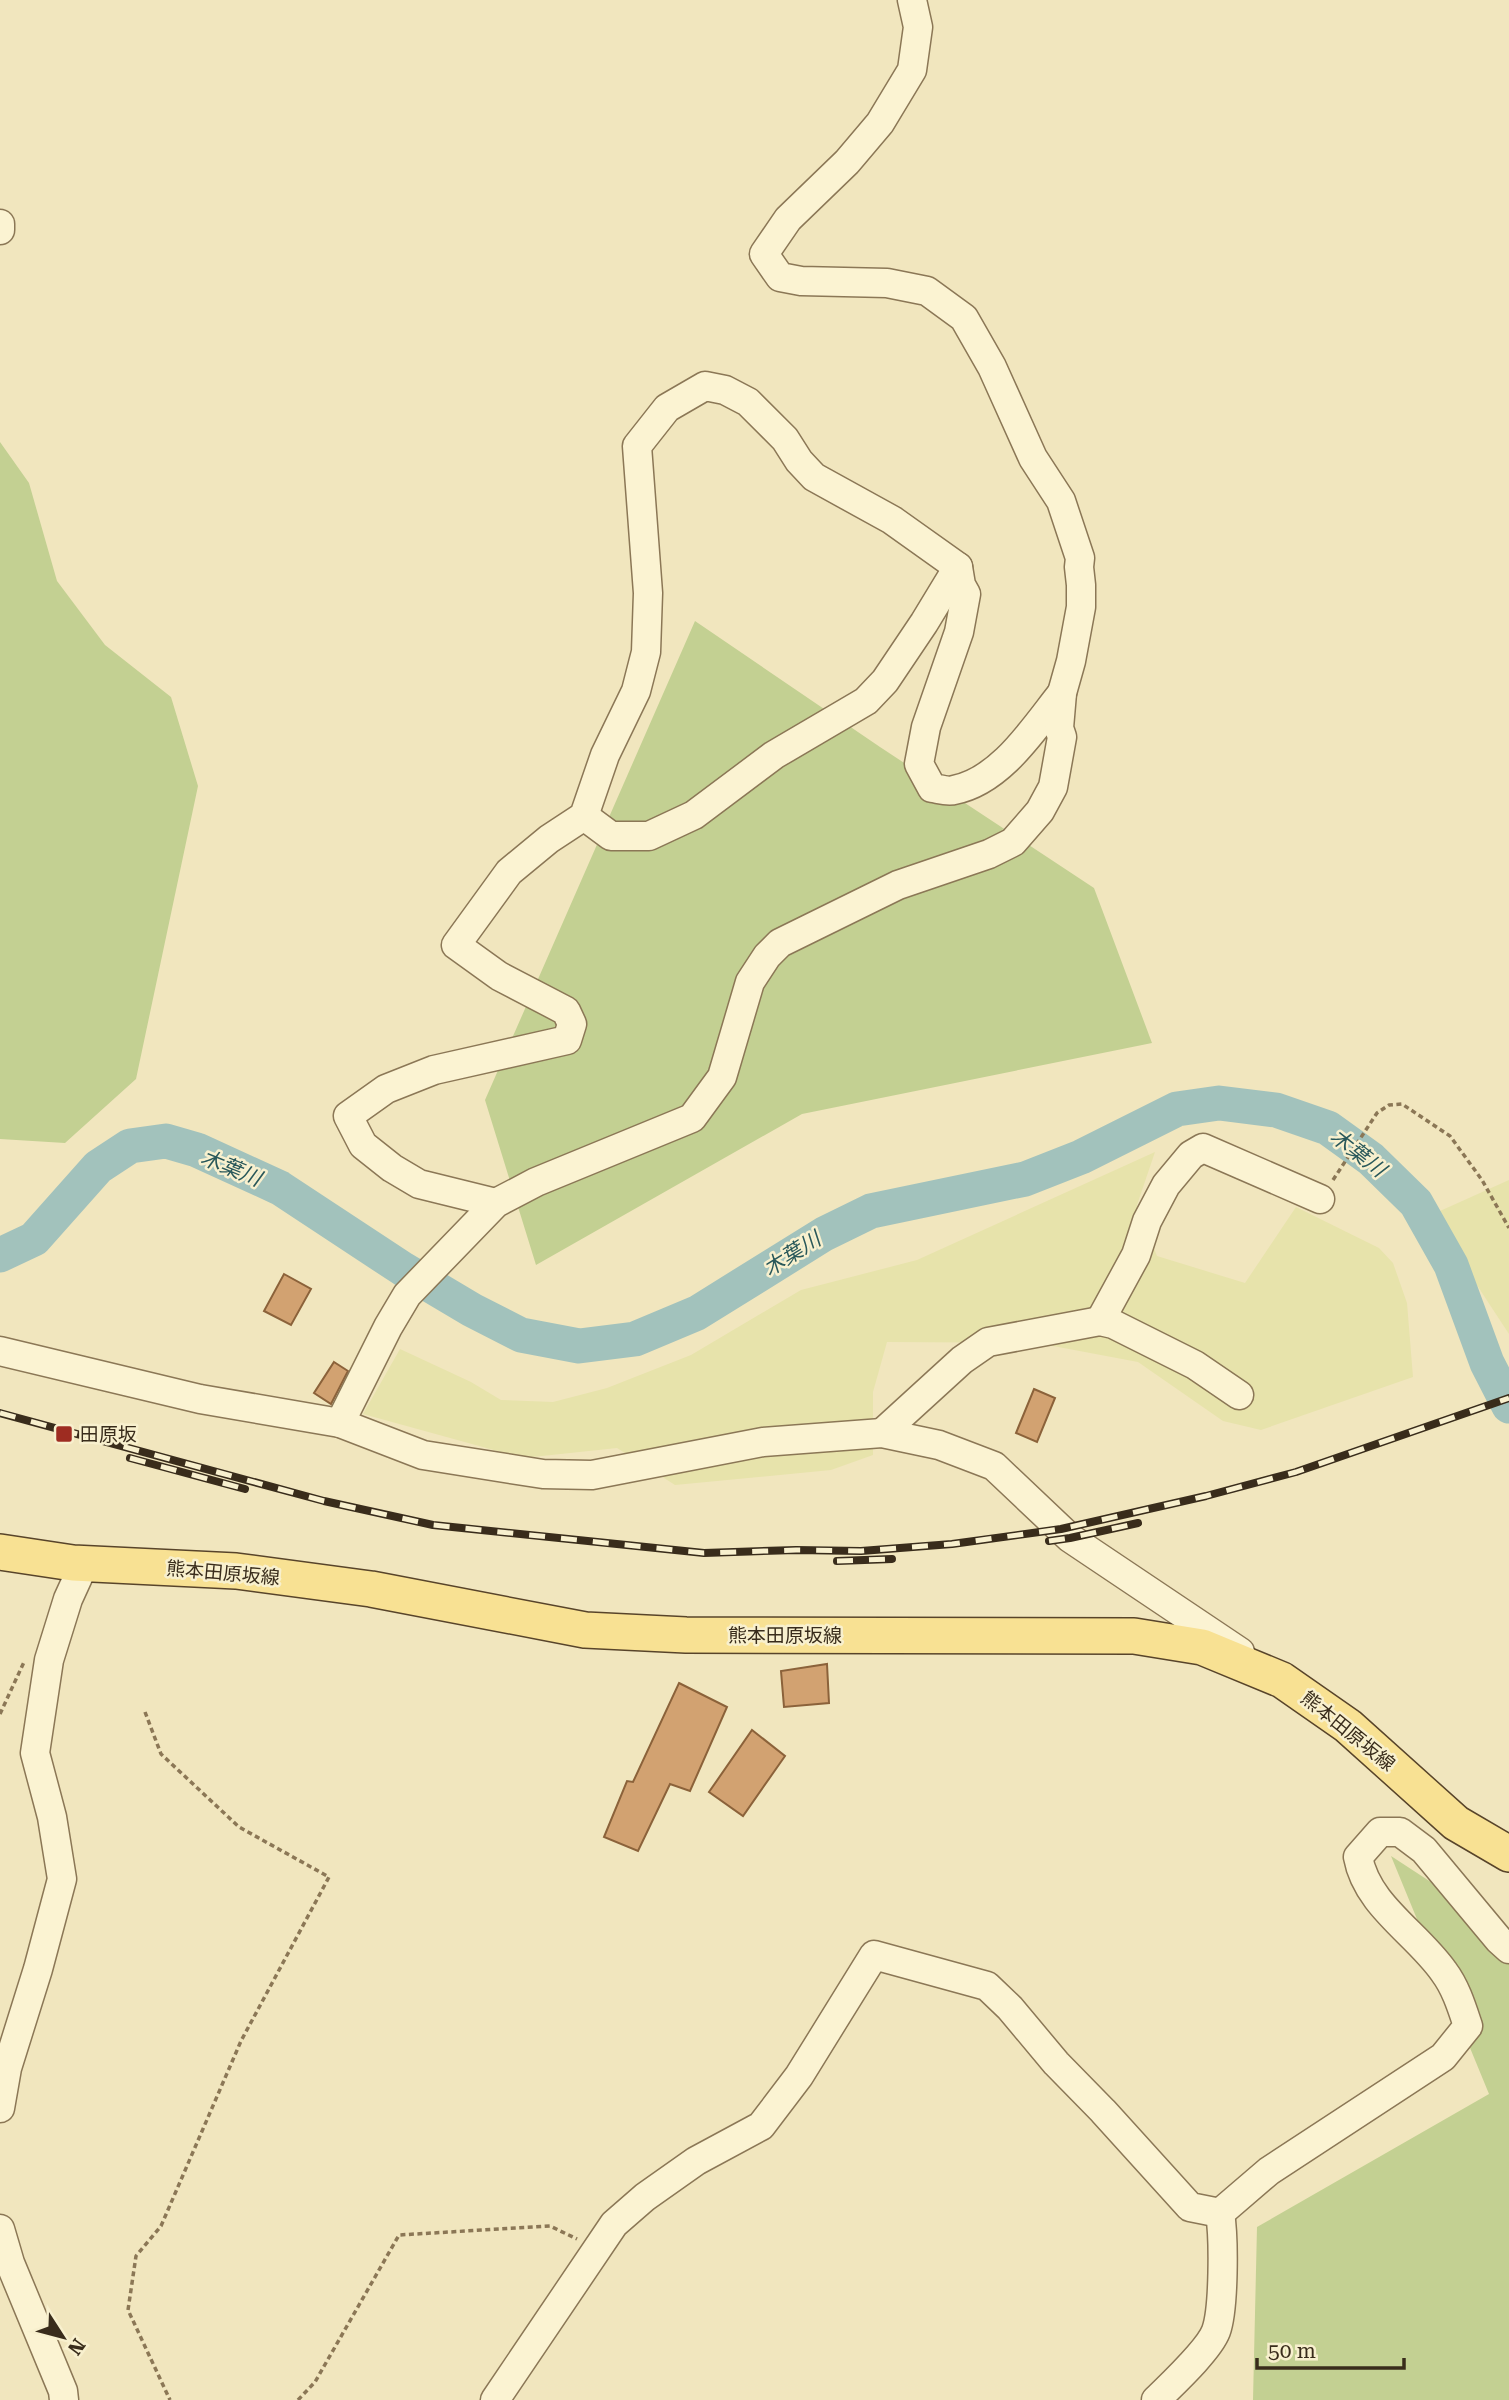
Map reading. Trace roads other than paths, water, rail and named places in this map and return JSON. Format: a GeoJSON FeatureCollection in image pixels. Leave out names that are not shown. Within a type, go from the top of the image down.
{"type":"FeatureCollection","features":[{"type":"Feature","properties":{"kind":"main road","name":"熊本田原坂線"},"geometry":{"type":"LineString","coordinates":[[0,1552],[84,1564],[236,1571],[371,1589],[585,1630],[700,1635],[1134,1636],[1202,1647],[1282,1680],[1348,1726],[1455,1823],[1509,1854]]}},
{"type":"Feature","properties":{"kind":"street"},"geometry":{"type":"LineString","coordinates":[[340,1423],[388,1327],[407,1296],[496,1203],[536,1182],[692,1118],[722,1077],[750,982],[766,956],[780,943],[898,885],[989,854],[1013,842],[1040,811],[1053,787],[1062,737],[1059,728],[1062,693],[1081,607],[1080,558],[1061,501],[1032,458],[992,368],[964,318],[927,291],[887,282],[802,281],[780,277],[765,254],[788,219],[847,162],[880,123],[912,71],[918,27],[912,0]]}},
{"type":"Feature","properties":{"kind":"street"},"geometry":{"type":"LineString","coordinates":[[0,223],[0,230]]}},
{"type":"Feature","properties":{"kind":"street"},"geometry":{"type":"LineString","coordinates":[[496,1203],[419,1184],[391,1168],[363,1145],[348,1116],[386,1089],[434,1069],[567,1040],[572,1024],[566,1010],[499,976],[456,945],[509,872],[549,839],[584,816],[606,755],[636,691],[646,652],[648,593],[637,446],[667,408],[705,386],[725,390],[748,402],[785,439],[799,461],[814,477],[892,520],[958,567],[961,586],[966,594],[959,632],[926,727],[919,764],[932,788],[953,791],[982,778],[1012,757],[1062,693]]}},
{"type":"Feature","properties":{"kind":"street"},"geometry":{"type":"LineString","coordinates":[[584,816],[611,836],[649,836],[694,815],[774,755],[866,701],[885,681],[925,623],[958,567]]}},
{"type":"Feature","properties":{"kind":"street"},"geometry":{"type":"LineString","coordinates":[[1100,1321],[1136,1255],[1147,1221],[1166,1185],[1191,1155],[1203,1148],[1320,1199]]}},
{"type":"Feature","properties":{"kind":"street"},"geometry":{"type":"LineString","coordinates":[[881,1433],[962,1360],[988,1342],[1100,1321],[1113,1324],[1195,1365],[1239,1395]]}},
{"type":"Feature","properties":{"kind":"street"},"geometry":{"type":"LineString","coordinates":[[0,1351],[200,1399],[340,1423],[423,1455],[543,1474],[592,1475],[763,1442],[881,1433],[939,1445],[994,1466],[1070,1538],[1282,1680]]}},
{"type":"Feature","properties":{"kind":"street"},"geometry":{"type":"LineString","coordinates":[[0,2108],[7,2068],[38,1969],[62,1879],[52,1817],[34,1753],[49,1660],[68,1599],[84,1564]]}},
{"type":"Feature","properties":{"kind":"street"},"geometry":{"type":"LineString","coordinates":[[1220,2213],[1269,2171],[1443,2057],[1468,2026],[1459,2000],[1444,1971],[1388,1913],[1361,1872],[1359,1857],[1380,1832],[1400,1832],[1423,1850],[1509,1949]]}},
{"type":"Feature","properties":{"kind":"street"},"geometry":{"type":"LineString","coordinates":[[495,2400],[614,2224],[645,2197],[696,2161],[761,2126],[799,2076],[874,1955],[988,1986],[1190,2207],[1220,2213]]}},
{"type":"Feature","properties":{"kind":"street"},"geometry":{"type":"LineString","coordinates":[[1156,2400],[1184,2374],[1216,2333],[1221,2307],[1220,2213]]}},
{"type":"Feature","properties":{"kind":"street"},"geometry":{"type":"LineString","coordinates":[[0,2229],[10,2263],[64,2400]]}},
{"type":"Feature","properties":{"kind":"waterway","name":"木葉川"},"geometry":{"type":"LineString","coordinates":[[0,1255],[34,1239],[98,1167],[130,1146],[166,1141],[197,1150],[280,1188],[403,1269],[472,1310],[521,1335],[579,1346],[635,1339],[697,1313],[824,1234],[871,1211],[1025,1179],[1081,1157],[1177,1109],[1219,1103],[1276,1110],[1328,1128],[1371,1159],[1416,1203],[1451,1265],[1487,1363],[1509,1406]]}},
{"type":"Feature","properties":{"kind":"railway"},"geometry":{"type":"LineString","coordinates":[[0,1413],[324,1501],[433,1525],[704,1553],[861,1551],[952,1544],[1061,1529],[1206,1496],[1296,1472],[1509,1398]]}},
{"type":"Feature","properties":{"kind":"railway"},"geometry":{"type":"LineString","coordinates":[[130,1458],[245,1489]]}},
{"type":"Feature","properties":{"kind":"railway"},"geometry":{"type":"LineString","coordinates":[[1049,1541],[1138,1523]]}},
{"type":"Feature","properties":{"kind":"railway"},"geometry":{"type":"LineString","coordinates":[[837,1561],[892,1559]]}},
{"type":"Feature","properties":{"kind":"place","name":"田原坂"},"geometry":{"type":"Point","coordinates":[64,1434]}}]}
